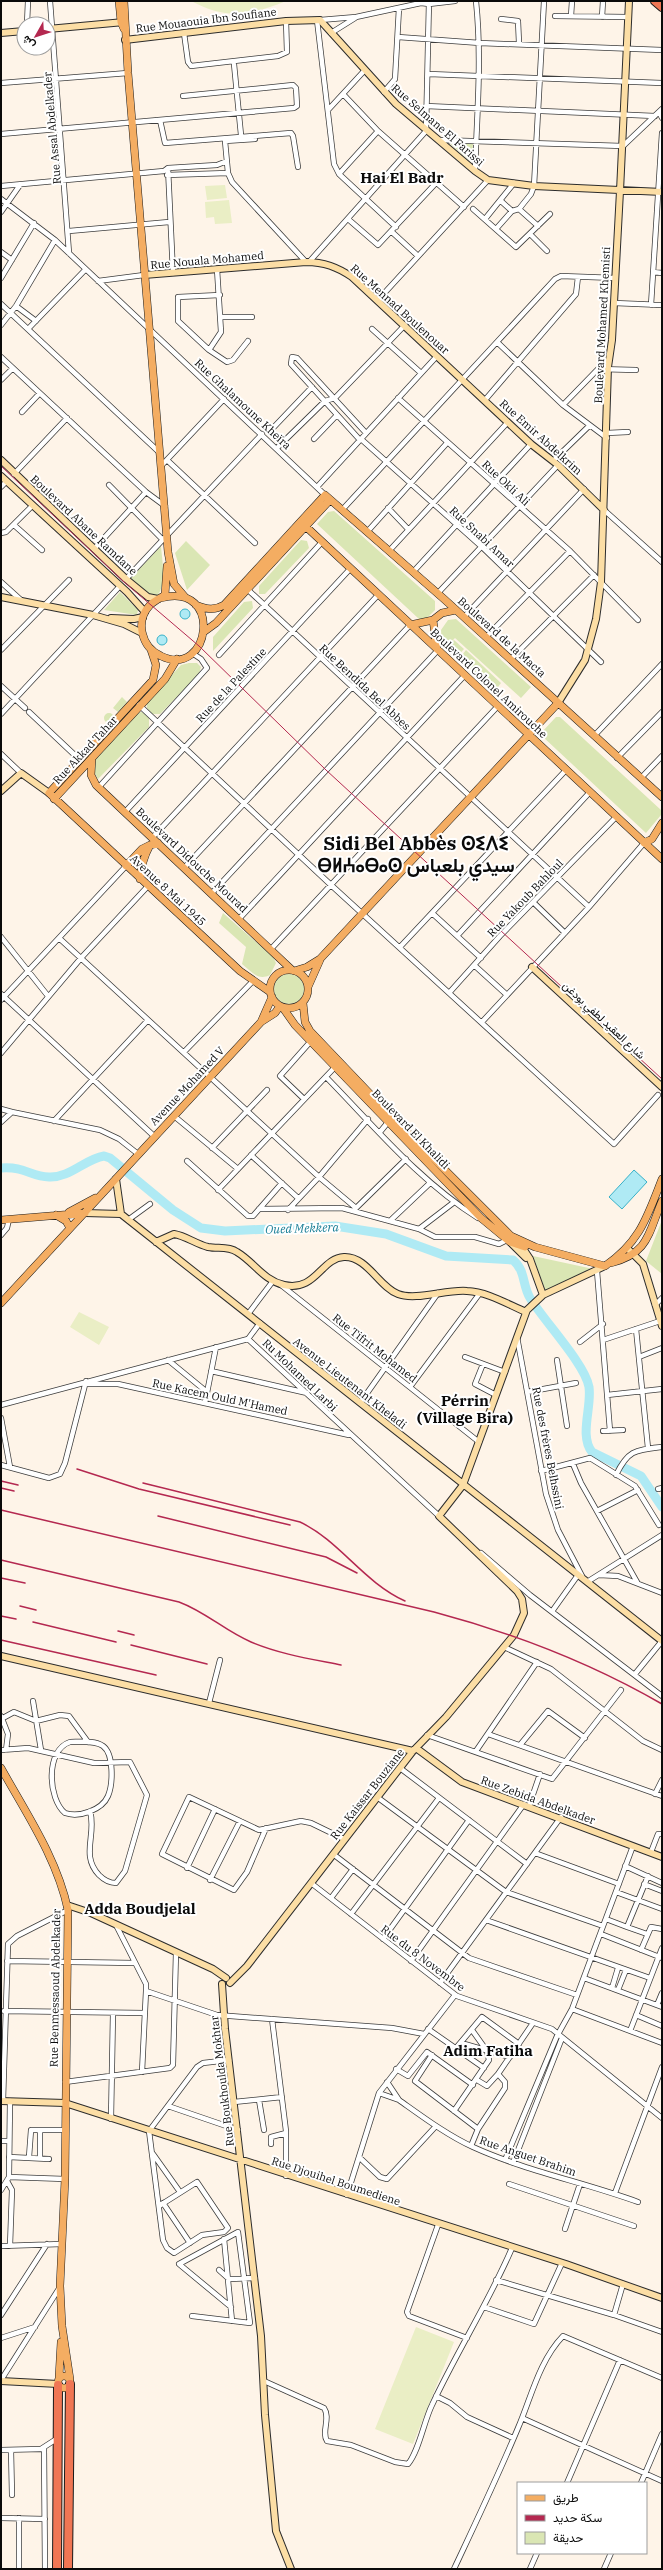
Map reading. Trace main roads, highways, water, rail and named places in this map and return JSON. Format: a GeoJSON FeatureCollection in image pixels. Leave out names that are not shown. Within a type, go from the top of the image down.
{"type":"FeatureCollection","features":[{"type":"Feature","properties":{"kind":"highway"},"geometry":{"type":"LineString","coordinates":[[655,1],[662,7]]}},
{"type":"Feature","properties":{"kind":"highway"},"geometry":{"type":"LineString","coordinates":[[57,2569],[58,2381]]}},
{"type":"Feature","properties":{"kind":"highway"},"geometry":{"type":"LineString","coordinates":[[68,2569],[70,2381]]}},
{"type":"Feature","properties":{"kind":"main road"},"geometry":{"type":"LineString","coordinates":[[119,1],[124,24]]}},
{"type":"Feature","properties":{"kind":"main road"},"geometry":{"type":"LineString","coordinates":[[124,1],[125,40],[148,327],[160,453],[164,462],[164,537],[174,584],[184,597],[196,605],[206,609],[220,608],[246,588]]}},
{"type":"Feature","properties":{"kind":"main road","name":"Boulevard de la Macta"},"geometry":{"type":"LineString","coordinates":[[303,524],[328,497],[438,593],[662,798]]}},
{"type":"Feature","properties":{"kind":"main road"},"geometry":{"type":"LineString","coordinates":[[168,552],[166,589],[144,614],[142,633],[151,650],[163,657],[178,659],[192,653],[199,646],[205,631],[303,524]]}},
{"type":"Feature","properties":{"kind":"main road","name":"Boulevard Colonel Amirouche"},"geometry":{"type":"LineString","coordinates":[[303,524],[498,706],[528,736],[662,859]]}},
{"type":"Feature","properties":{"kind":"main road"},"geometry":{"type":"LineString","coordinates":[[159,598],[169,596],[184,597]]}},
{"type":"Feature","properties":{"kind":"main road"},"geometry":{"type":"LineString","coordinates":[[442,613],[444,599]]}},
{"type":"Feature","properties":{"kind":"main road"},"geometry":{"type":"LineString","coordinates":[[196,605],[204,617],[205,631]]}},
{"type":"Feature","properties":{"kind":"main road"},"geometry":{"type":"LineString","coordinates":[[410,625],[433,620],[442,613],[456,610]]}},
{"type":"Feature","properties":{"kind":"main road"},"geometry":{"type":"LineString","coordinates":[[433,620],[437,649]]}},
{"type":"Feature","properties":{"kind":"main road","name":"Rue Akkad Tahar"},"geometry":{"type":"LineString","coordinates":[[151,650],[156,666],[155,675],[138,704],[92,758],[82,763],[72,769],[49,794],[54,799],[79,772],[82,763],[138,704],[165,679],[178,659]]}},
{"type":"Feature","properties":{"kind":"main road"},"geometry":{"type":"LineString","coordinates":[[558,703],[320,959],[303,1002],[307,1027],[338,1065],[390,1120],[512,1241],[607,1265],[636,1254],[642,1248],[662,1201]]}},
{"type":"Feature","properties":{"kind":"main road","name":"Boulevard Didouche Mourad"},"geometry":{"type":"LineString","coordinates":[[92,758],[91,775],[97,786],[125,812],[151,841],[158,843],[293,970]]}},
{"type":"Feature","properties":{"kind":"main road"},"geometry":{"type":"LineString","coordinates":[[82,763],[91,775]]}},
{"type":"Feature","properties":{"kind":"main road"},"geometry":{"type":"LineString","coordinates":[[72,769],[79,772],[97,786]]}},
{"type":"Feature","properties":{"kind":"main road","name":"Avenue 8 Mai 1945"},"geometry":{"type":"LineString","coordinates":[[54,799],[253,981],[271,995]]}},
{"type":"Feature","properties":{"kind":"main road"},"geometry":{"type":"LineString","coordinates":[[644,843],[652,839],[662,823]]}},
{"type":"Feature","properties":{"kind":"main road"},"geometry":{"type":"LineString","coordinates":[[126,866],[151,841]]}},
{"type":"Feature","properties":{"kind":"main road"},"geometry":{"type":"LineString","coordinates":[[140,878],[141,864],[151,841]]}},
{"type":"Feature","properties":{"kind":"main road"},"geometry":{"type":"LineString","coordinates":[[261,1022],[271,995],[271,983],[275,976],[281,972],[293,970],[320,959]]}},
{"type":"Feature","properties":{"kind":"main road"},"geometry":{"type":"LineString","coordinates":[[293,970],[304,977],[308,987]]}},
{"type":"Feature","properties":{"kind":"main road"},"geometry":{"type":"LineString","coordinates":[[271,995],[295,1025],[338,1065]]}},
{"type":"Feature","properties":{"kind":"main road"},"geometry":{"type":"LineString","coordinates":[[261,1022],[282,1007],[292,1008],[303,1002]]}},
{"type":"Feature","properties":{"kind":"main road","name":"Avenue Mohamed V"},"geometry":{"type":"LineString","coordinates":[[105,1191],[261,1022]]}},
{"type":"Feature","properties":{"kind":"main road","name":"Boulevard El Khalidi"},"geometry":{"type":"LineString","coordinates":[[390,1120],[491,1227],[523,1247],[535,1247]]}},
{"type":"Feature","properties":{"kind":"main road"},"geometry":{"type":"LineString","coordinates":[[607,1265],[628,1249],[659,1194],[662,1179]]}},
{"type":"Feature","properties":{"kind":"main road"},"geometry":{"type":"LineString","coordinates":[[1,1303],[105,1191]]}},
{"type":"Feature","properties":{"kind":"main road"},"geometry":{"type":"LineString","coordinates":[[66,1214],[105,1191]]}},
{"type":"Feature","properties":{"kind":"main road"},"geometry":{"type":"LineString","coordinates":[[1,1220],[56,1214],[85,1213]]}},
{"type":"Feature","properties":{"kind":"main road"},"geometry":{"type":"LineString","coordinates":[[56,1214],[66,1220],[70,1228]]}},
{"type":"Feature","properties":{"kind":"main road"},"geometry":{"type":"LineString","coordinates":[[645,1220],[654,1221]]}},
{"type":"Feature","properties":{"kind":"main road","name":"Rue Benmessaoud Abdelkader"},"geometry":{"type":"LineString","coordinates":[[1,1768],[49,1854],[63,1888],[67,1907],[68,1962],[64,2130],[65,2178],[60,2286],[62,2326]]}},
{"type":"Feature","properties":{"kind":"main road"},"geometry":{"type":"LineString","coordinates":[[62,2326],[70,2381],[64,2388],[58,2381],[62,2326]]}},
{"type":"Feature","properties":{"kind":"main road"},"geometry":{"type":"LineString","coordinates":[[58,2381],[65,2376],[70,2381]]}},
{"type":"Feature","properties":{"kind":"water"},"geometry":{"type":"Polygon","coordinates":[[[183,609],[187,609],[189,610],[189,618],[183,619],[180,616],[180,612],[183,609]]]}},
{"type":"Feature","properties":{"kind":"water"},"geometry":{"type":"Polygon","coordinates":[[[160,635],[164,635],[166,636],[166,644],[160,645],[157,642],[157,638],[160,635]]]}},
{"type":"Feature","properties":{"kind":"water"},"geometry":{"type":"Polygon","coordinates":[[[634,1170],[647,1182],[622,1209],[609,1197],[634,1170]]]}},
{"type":"Feature","properties":{"kind":"waterway","name":"Oued Mekkera"},"geometry":{"type":"LineString","coordinates":[[1,1168],[22,1170],[43,1177],[57,1177],[104,1156],[110,1158],[173,1210],[201,1228],[225,1231],[335,1226],[386,1234],[446,1256],[513,1260],[522,1273],[530,1298],[572,1355],[586,1378],[589,1387],[586,1438],[592,1452],[641,1476],[662,1507]]}},
{"type":"Feature","properties":{"kind":"tram line"},"geometry":{"type":"LineString","coordinates":[[1,466],[124,582],[199,646],[326,770],[662,1079]]}},
{"type":"Feature","properties":{"kind":"railway"},"geometry":{"type":"LineString","coordinates":[[77,1469],[139,1489],[290,1525]]}},
{"type":"Feature","properties":{"kind":"railway"},"geometry":{"type":"LineString","coordinates":[[1,1481],[18,1485]]}},
{"type":"Feature","properties":{"kind":"railway"},"geometry":{"type":"LineString","coordinates":[[143,1483],[300,1522],[314,1530],[340,1550],[376,1583],[405,1601]]}},
{"type":"Feature","properties":{"kind":"railway"},"geometry":{"type":"LineString","coordinates":[[1,1488],[14,1491]]}},
{"type":"Feature","properties":{"kind":"railway"},"geometry":{"type":"LineString","coordinates":[[1,1510],[464,1620],[551,1650],[608,1675],[662,1704]]}},
{"type":"Feature","properties":{"kind":"railway"},"geometry":{"type":"LineString","coordinates":[[158,1516],[326,1557],[357,1573]]}},
{"type":"Feature","properties":{"kind":"railway"},"geometry":{"type":"LineString","coordinates":[[1,1560],[179,1602],[189,1606],[233,1633],[251,1642],[295,1656],[341,1665]]}},
{"type":"Feature","properties":{"kind":"railway"},"geometry":{"type":"LineString","coordinates":[[1,1578],[25,1583]]}},
{"type":"Feature","properties":{"kind":"railway"},"geometry":{"type":"LineString","coordinates":[[20,1606],[36,1610]]}},
{"type":"Feature","properties":{"kind":"railway"},"geometry":{"type":"LineString","coordinates":[[1,1616],[16,1619]]}},
{"type":"Feature","properties":{"kind":"railway"},"geometry":{"type":"LineString","coordinates":[[33,1622],[116,1642]]}},
{"type":"Feature","properties":{"kind":"railway"},"geometry":{"type":"LineString","coordinates":[[118,1631],[134,1635]]}},
{"type":"Feature","properties":{"kind":"railway"},"geometry":{"type":"LineString","coordinates":[[1,1640],[156,1675]]}},
{"type":"Feature","properties":{"kind":"railway"},"geometry":{"type":"LineString","coordinates":[[131,1645],[207,1664]]}},
{"type":"Feature","properties":{"kind":"district","name":"Hai El Badr"},"geometry":{"type":"Point","coordinates":[402,177]}},
{"type":"Feature","properties":{"kind":"district","name":"Sidi Bel Abbès ⵙⵉⴷⵉ ⴱⵍⵄⴰⴱⴰⵙ سيدي بلعباس"},"geometry":{"type":"Point","coordinates":[416,854]}},
{"type":"Feature","properties":{"kind":"district","name":"Pérrin (Village Bira)"},"geometry":{"type":"Point","coordinates":[465,1408]}},
{"type":"Feature","properties":{"kind":"district","name":"Adda Boudjelal"},"geometry":{"type":"Point","coordinates":[140,1908]}},
{"type":"Feature","properties":{"kind":"district","name":"Adim Fatiha"},"geometry":{"type":"Point","coordinates":[488,2050]}}]}
